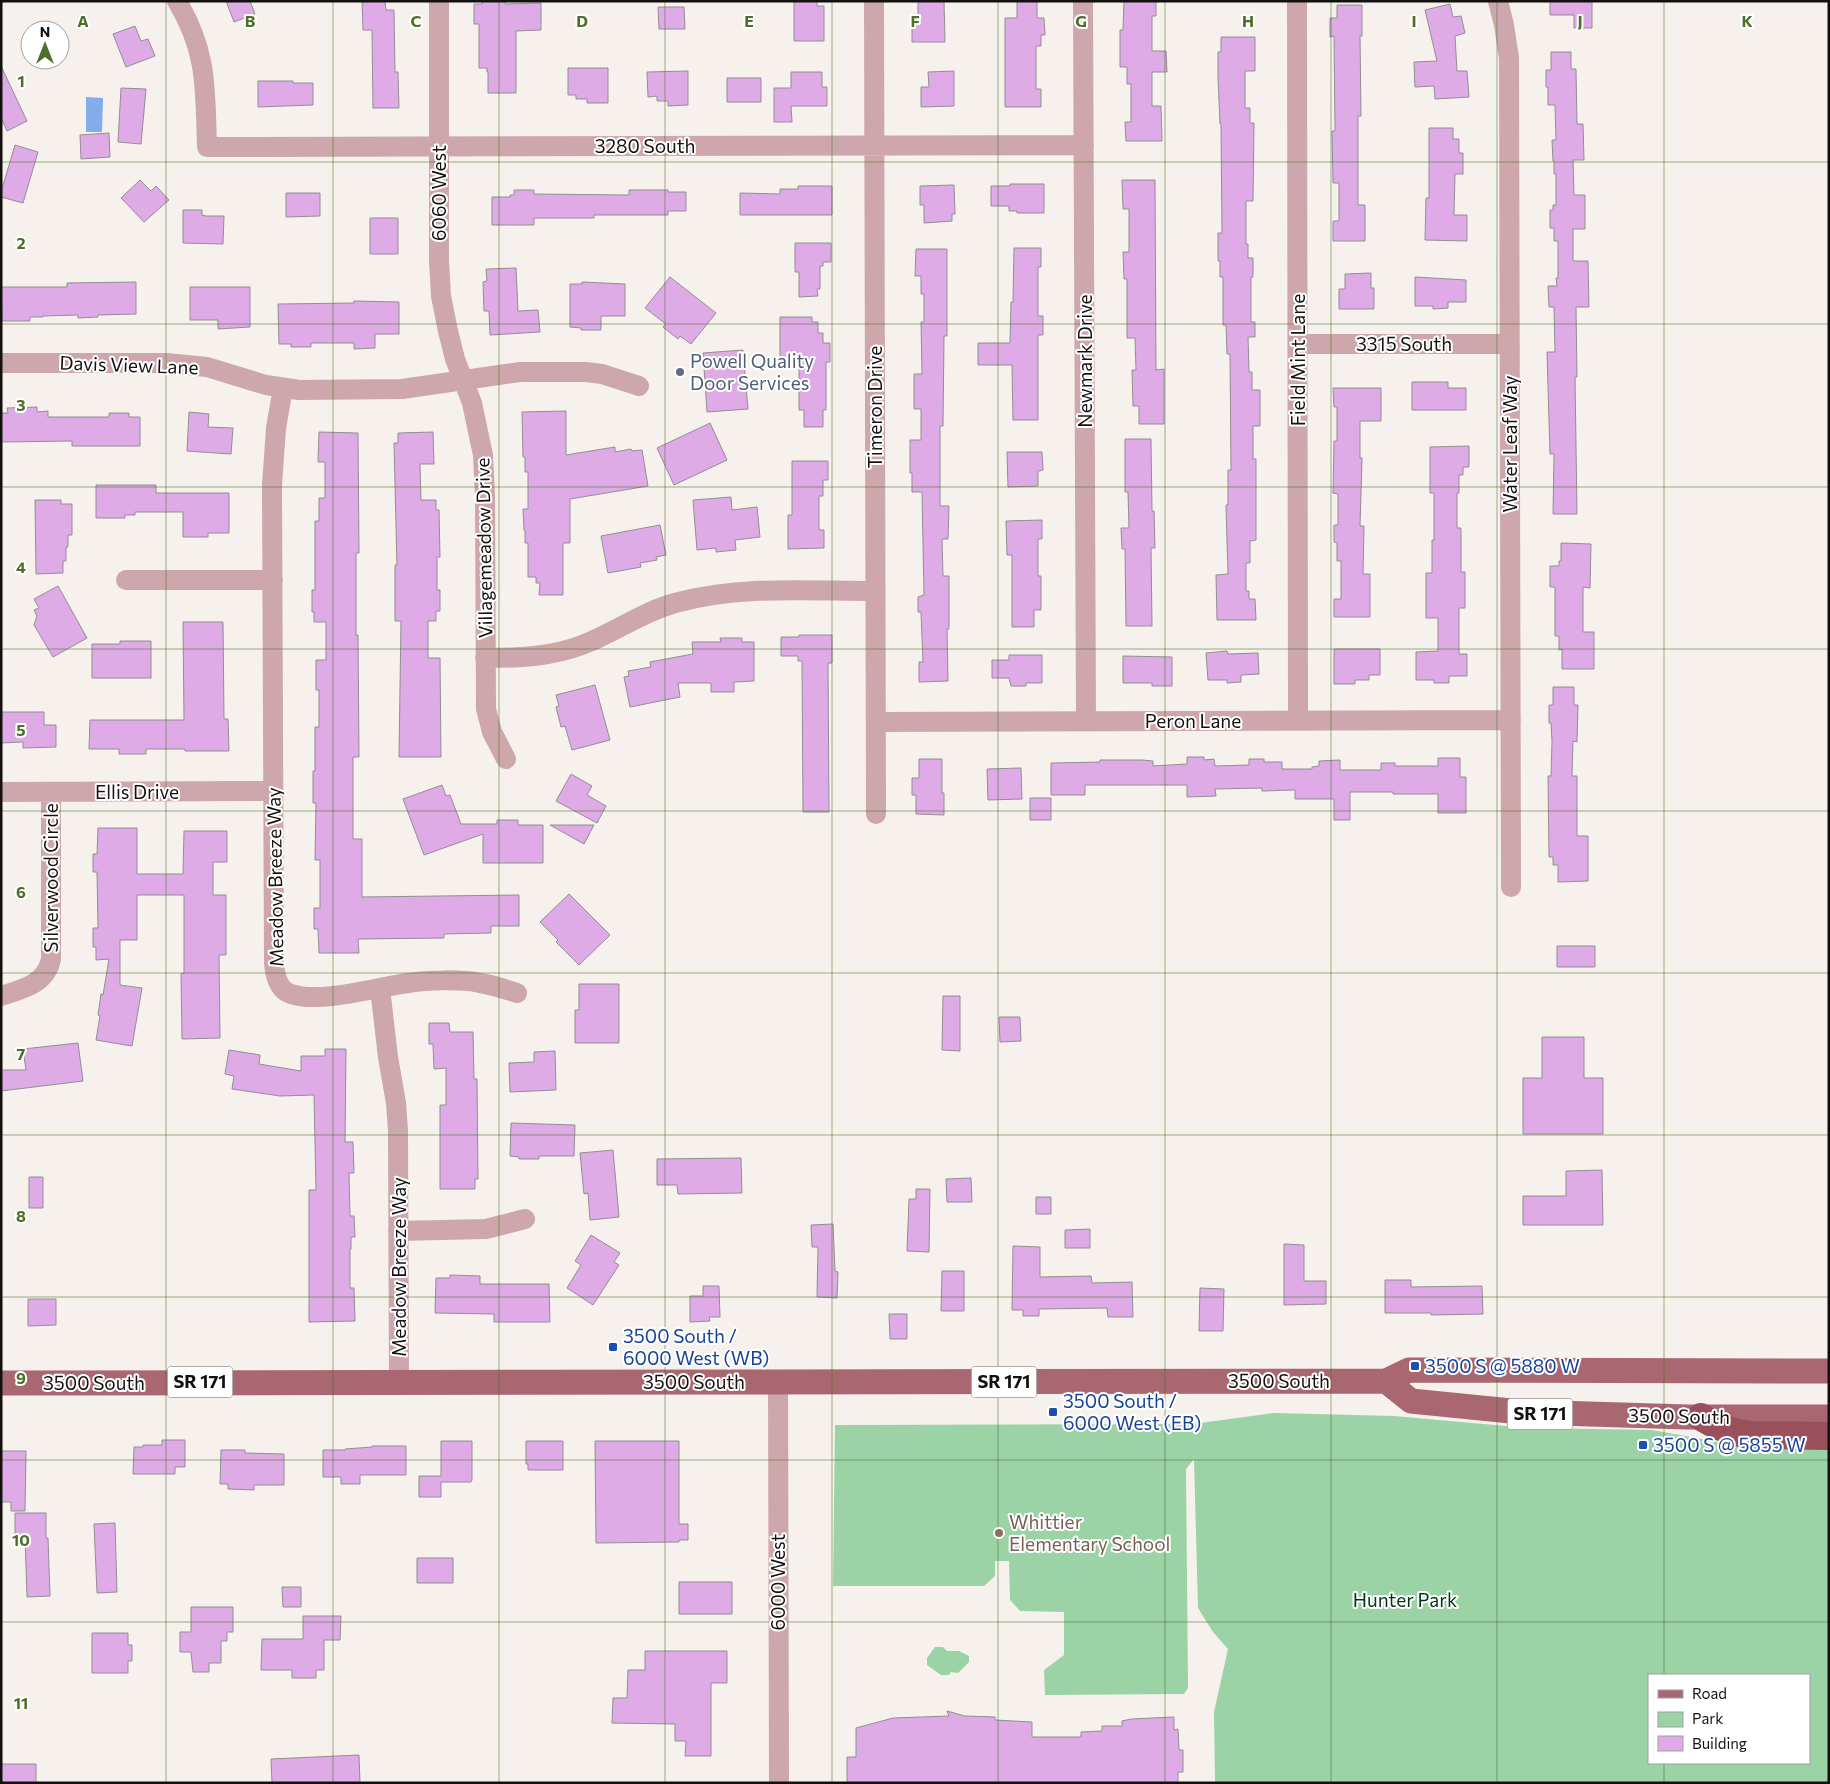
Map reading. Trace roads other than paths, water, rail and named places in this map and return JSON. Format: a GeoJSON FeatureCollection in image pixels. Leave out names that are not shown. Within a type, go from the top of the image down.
{"type":"FeatureCollection","features":[{"type":"Feature","properties":{"kind":"highway"},"geometry":{"type":"LineString","coordinates":[[1701,1417],[1719,1428],[1738,1434],[1829,1436]]}},
{"type":"Feature","properties":{"kind":"main road","name":"3500 South"},"geometry":{"type":"LineString","coordinates":[[1,1383],[1386,1381],[1409,1370],[1829,1371]]}},
{"type":"Feature","properties":{"kind":"main road","name":"3500 South"},"geometry":{"type":"LineString","coordinates":[[1386,1381],[1412,1401],[1544,1414],[1829,1417]]}},
{"type":"Feature","properties":{"kind":"street","name":"3280 South"},"geometry":{"type":"LineString","coordinates":[[177,1],[194,33],[200,53],[206,94],[207,147],[1084,145]]}},
{"type":"Feature","properties":{"kind":"street","name":"6060 West"},"geometry":{"type":"LineString","coordinates":[[439,1],[439,262],[441,296],[455,359],[463,381]]}},
{"type":"Feature","properties":{"kind":"street","name":"Timeron Drive"},"geometry":{"type":"LineString","coordinates":[[874,1],[876,814]]}},
{"type":"Feature","properties":{"kind":"street","name":"Newmark Drive"},"geometry":{"type":"LineString","coordinates":[[1083,1],[1086,722]]}},
{"type":"Feature","properties":{"kind":"street","name":"Field Mint Lane"},"geometry":{"type":"LineString","coordinates":[[1297,1],[1298,720]]}},
{"type":"Feature","properties":{"kind":"street","name":"Water Leaf Way"},"geometry":{"type":"LineString","coordinates":[[1498,1],[1509,58],[1512,888]]}},
{"type":"Feature","properties":{"kind":"street","name":"3315 South"},"geometry":{"type":"LineString","coordinates":[[1298,344],[1510,344]]}},
{"type":"Feature","properties":{"kind":"street","name":"Davis View Lane"},"geometry":{"type":"LineString","coordinates":[[1,363],[193,364],[221,370],[266,385],[316,391],[420,388],[508,372],[586,372],[602,374],[639,386]]}},
{"type":"Feature","properties":{"kind":"street","name":"Villagemeadow Drive"},"geometry":{"type":"LineString","coordinates":[[463,381],[477,420],[485,475],[486,708],[492,732],[506,759]]}},
{"type":"Feature","properties":{"kind":"street","name":"Meadow Breeze Way"},"geometry":{"type":"LineString","coordinates":[[283,388],[276,428],[273,465],[274,963],[279,984],[283,991],[300,996],[347,994],[380,988],[388,1058],[396,1103],[398,1132],[399,1382]]}},
{"type":"Feature","properties":{"kind":"street"},"geometry":{"type":"LineString","coordinates":[[126,580],[273,580]]}},
{"type":"Feature","properties":{"kind":"street"},"geometry":{"type":"LineString","coordinates":[[485,658],[517,658],[554,654],[583,645],[648,613],[707,595],[750,592],[875,591]]}},
{"type":"Feature","properties":{"kind":"street","name":"Peron Lane"},"geometry":{"type":"LineString","coordinates":[[876,722],[1511,720]]}},
{"type":"Feature","properties":{"kind":"street","name":"Ellis Drive"},"geometry":{"type":"LineString","coordinates":[[1,792],[273,792]]}},
{"type":"Feature","properties":{"kind":"street","name":"Silverwood Circle"},"geometry":{"type":"LineString","coordinates":[[1,996],[37,982],[46,974],[51,959],[51,792]]}},
{"type":"Feature","properties":{"kind":"street"},"geometry":{"type":"LineString","coordinates":[[380,988],[409,982],[470,982],[517,993]]}},
{"type":"Feature","properties":{"kind":"street"},"geometry":{"type":"LineString","coordinates":[[398,1230],[475,1230],[494,1228],[525,1219]]}},
{"type":"Feature","properties":{"kind":"street","name":"6000 West"},"geometry":{"type":"LineString","coordinates":[[778,1382],[779,1783]]}},
{"type":"Feature","properties":{"kind":"water"},"geometry":{"type":"Polygon","coordinates":[[[86,97],[103,98],[102,132],[86,132],[86,97]]]}},
{"type":"Feature","properties":{"kind":"place","name":"Powell Quality Door Services"},"geometry":{"type":"Point","coordinates":[680,372]}},
{"type":"Feature","properties":{"kind":"place","name":"3500 South / 6000 West (WB)"},"geometry":{"type":"Point","coordinates":[613,1347]}},
{"type":"Feature","properties":{"kind":"place","name":"3500 S @ 5880 W"},"geometry":{"type":"Point","coordinates":[1415,1366]}},
{"type":"Feature","properties":{"kind":"place","name":"3500 South / 6000 West (EB)"},"geometry":{"type":"Point","coordinates":[1053,1412]}},
{"type":"Feature","properties":{"kind":"place","name":"3500 S @ 5855 W"},"geometry":{"type":"Point","coordinates":[1643,1445]}},
{"type":"Feature","properties":{"kind":"place","name":"Whittier Elementary School"},"geometry":{"type":"Point","coordinates":[999,1533]}},
{"type":"Feature","properties":{"kind":"park label","name":"Hunter Park"},"geometry":{"type":"Point","coordinates":[1405,1600]}}]}
